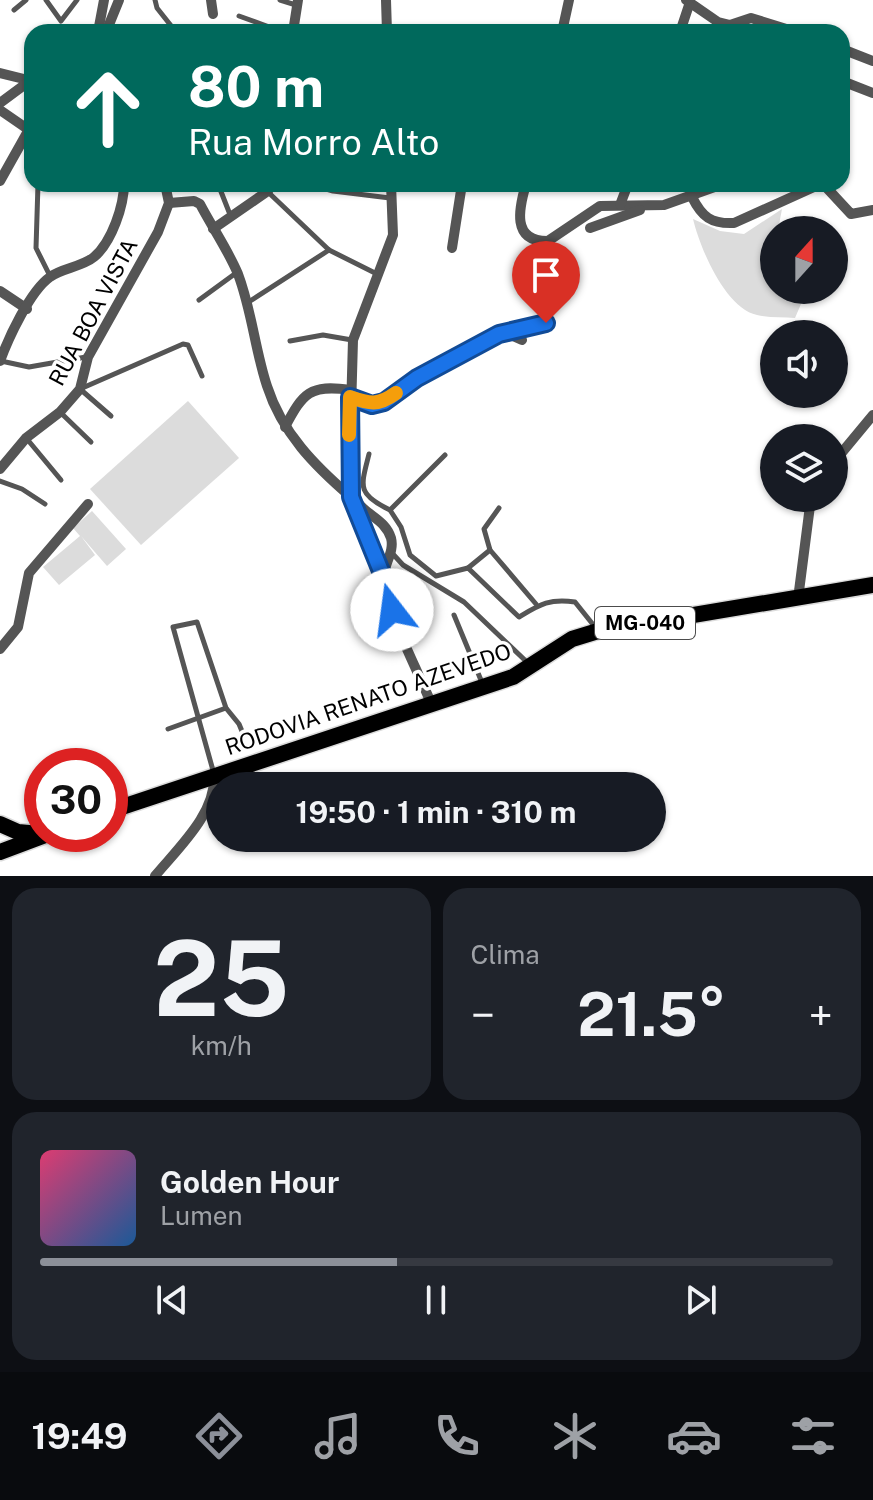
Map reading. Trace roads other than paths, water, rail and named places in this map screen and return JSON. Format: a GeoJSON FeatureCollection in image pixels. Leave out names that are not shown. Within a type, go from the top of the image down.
{"type":"FeatureCollection","features":[{"type":"Feature","properties":{"kind":"main road","name":"RODOVIA RENATO AZEVEDO"},"geometry":{"type":"LineString","coordinates":[[220,772],[513,677],[572,639],[598,631],[873,584]]}},
{"type":"Feature","properties":{"kind":"main road","name":"RODOVIA RENATO AZEVEDO"},"geometry":{"type":"LineString","coordinates":[[128,805],[206,777]]}},
{"type":"Feature","properties":{"kind":"main road"},"geometry":{"type":"LineString","coordinates":[[0,824],[24,832]]}},
{"type":"Feature","properties":{"kind":"main road"},"geometry":{"type":"LineString","coordinates":[[0,852],[24,843]]}},
{"type":"Feature","properties":{"kind":"street"},"geometry":{"type":"LineString","coordinates":[[100,24],[104,0]]}},
{"type":"Feature","properties":{"kind":"street"},"geometry":{"type":"LineString","coordinates":[[109,24],[119,0]]}},
{"type":"Feature","properties":{"kind":"street"},"geometry":{"type":"LineString","coordinates":[[211,0],[213,14]]}},
{"type":"Feature","properties":{"kind":"street"},"geometry":{"type":"LineString","coordinates":[[386,0],[387,24]]}},
{"type":"Feature","properties":{"kind":"street"},"geometry":{"type":"LineString","coordinates":[[564,24],[569,0]]}},
{"type":"Feature","properties":{"kind":"street"},"geometry":{"type":"LineString","coordinates":[[685,24],[687,2],[726,24]]}},
{"type":"Feature","properties":{"kind":"street"},"geometry":{"type":"LineString","coordinates":[[294,24],[298,3]]}},
{"type":"Feature","properties":{"kind":"street"},"geometry":{"type":"LineString","coordinates":[[733,24],[751,18],[770,24]]}},
{"type":"Feature","properties":{"kind":"street"},"geometry":{"type":"LineString","coordinates":[[850,52],[873,61]]}},
{"type":"Feature","properties":{"kind":"street"},"geometry":{"type":"LineString","coordinates":[[0,73],[24,78]]}},
{"type":"Feature","properties":{"kind":"street"},"geometry":{"type":"LineString","coordinates":[[850,83],[871,88]]}},
{"type":"Feature","properties":{"kind":"street"},"geometry":{"type":"LineString","coordinates":[[0,103],[24,85]]}},
{"type":"Feature","properties":{"kind":"street"},"geometry":{"type":"LineString","coordinates":[[0,110],[24,123]]}},
{"type":"Feature","properties":{"kind":"street"},"geometry":{"type":"LineString","coordinates":[[0,181],[24,139]]}},
{"type":"Feature","properties":{"kind":"street"},"geometry":{"type":"LineString","coordinates":[[0,361],[27,309],[50,276],[95,257],[118,215],[123,192]]}},
{"type":"Feature","properties":{"kind":"street"},"geometry":{"type":"LineString","coordinates":[[167,192],[169,203],[194,201],[200,204],[237,273],[267,385],[285,427],[323,472],[387,531],[392,541],[383,576]]}},
{"type":"Feature","properties":{"kind":"street"},"geometry":{"type":"LineString","coordinates":[[213,229],[264,192]]}},
{"type":"Feature","properties":{"kind":"street"},"geometry":{"type":"LineString","coordinates":[[392,192],[393,235],[353,340],[350,394],[354,502],[383,576],[392,610],[431,703]]}},
{"type":"Feature","properties":{"kind":"street"},"geometry":{"type":"LineString","coordinates":[[452,248],[461,192]]}},
{"type":"Feature","properties":{"kind":"street"},"geometry":{"type":"LineString","coordinates":[[524,192],[519,225],[523,234],[538,242],[548,241],[588,211],[600,206],[645,207]]}},
{"type":"Feature","properties":{"kind":"street"},"geometry":{"type":"LineString","coordinates":[[620,205],[625,192]]}},
{"type":"Feature","properties":{"kind":"street"},"geometry":{"type":"LineString","coordinates":[[590,228],[645,207],[704,192]]}},
{"type":"Feature","properties":{"kind":"street"},"geometry":{"type":"LineString","coordinates":[[692,197],[707,219],[720,224],[734,223],[803,192]]}},
{"type":"Feature","properties":{"kind":"street"},"geometry":{"type":"LineString","coordinates":[[837,192],[851,214],[873,210]]}},
{"type":"Feature","properties":{"kind":"street","name":"RUA BOA VISTA"},"geometry":{"type":"LineString","coordinates":[[0,469],[26,438],[60,412],[80,389],[88,357],[158,232],[169,203]]}},
{"type":"Feature","properties":{"kind":"street"},"geometry":{"type":"LineString","coordinates":[[0,291],[27,309]]}},
{"type":"Feature","properties":{"kind":"street"},"geometry":{"type":"LineString","coordinates":[[285,427],[300,399],[317,388],[350,394],[372,405],[384,402],[417,378],[506,333],[546,323]]}},
{"type":"Feature","properties":{"kind":"street"},"geometry":{"type":"LineString","coordinates":[[506,333],[522,340]]}},
{"type":"Feature","properties":{"kind":"street"},"geometry":{"type":"LineString","coordinates":[[848,445],[873,415]]}},
{"type":"Feature","properties":{"kind":"street"},"geometry":{"type":"LineString","coordinates":[[0,649],[18,627],[29,573],[88,504]]}},
{"type":"Feature","properties":{"kind":"street"},"geometry":{"type":"LineString","coordinates":[[798,599],[809,512]]}},
{"type":"Feature","properties":{"kind":"street"},"geometry":{"type":"LineString","coordinates":[[155,876],[206,809]]}},
{"type":"Feature","properties":{"kind":"lane"},"geometry":{"type":"LineString","coordinates":[[14,10],[26,0]]}},
{"type":"Feature","properties":{"kind":"lane"},"geometry":{"type":"LineString","coordinates":[[46,0],[61,21],[77,0]]}},
{"type":"Feature","properties":{"kind":"lane"},"geometry":{"type":"LineString","coordinates":[[155,0],[157,8],[170,24]]}},
{"type":"Feature","properties":{"kind":"lane"},"geometry":{"type":"LineString","coordinates":[[280,0],[298,3]]}},
{"type":"Feature","properties":{"kind":"lane"},"geometry":{"type":"LineString","coordinates":[[239,16],[261,24]]}},
{"type":"Feature","properties":{"kind":"lane"},"geometry":{"type":"LineString","coordinates":[[38,192],[36,248],[50,276]]}},
{"type":"Feature","properties":{"kind":"lane"},"geometry":{"type":"LineString","coordinates":[[221,192],[231,217]]}},
{"type":"Feature","properties":{"kind":"lane"},"geometry":{"type":"LineString","coordinates":[[273,192],[329,250],[378,274]]}},
{"type":"Feature","properties":{"kind":"lane"},"geometry":{"type":"LineString","coordinates":[[341,192],[392,198]]}},
{"type":"Feature","properties":{"kind":"lane"},"geometry":{"type":"LineString","coordinates":[[247,303],[329,250]]}},
{"type":"Feature","properties":{"kind":"lane"},"geometry":{"type":"LineString","coordinates":[[199,300],[237,273]]}},
{"type":"Feature","properties":{"kind":"lane"},"geometry":{"type":"LineString","coordinates":[[290,341],[323,335],[353,340]]}},
{"type":"Feature","properties":{"kind":"lane"},"geometry":{"type":"LineString","coordinates":[[111,416],[80,389],[183,344],[188,345],[202,376]]}},
{"type":"Feature","properties":{"kind":"lane"},"geometry":{"type":"LineString","coordinates":[[0,361],[29,367],[88,357]]}},
{"type":"Feature","properties":{"kind":"lane","name":"RUA BOA VISTA"},"geometry":{"type":"LineString","coordinates":[[60,412],[91,442]]}},
{"type":"Feature","properties":{"kind":"lane"},"geometry":{"type":"LineString","coordinates":[[26,438],[61,480]]}},
{"type":"Feature","properties":{"kind":"lane"},"geometry":{"type":"LineString","coordinates":[[369,454],[362,486],[366,496],[390,510],[401,527],[410,555],[436,576],[468,568],[490,550]]}},
{"type":"Feature","properties":{"kind":"lane"},"geometry":{"type":"LineString","coordinates":[[390,510],[445,455]]}},
{"type":"Feature","properties":{"kind":"lane"},"geometry":{"type":"LineString","coordinates":[[0,481],[22,489],[45,504]]}},
{"type":"Feature","properties":{"kind":"lane"},"geometry":{"type":"LineString","coordinates":[[499,508],[484,529],[490,550],[536,604]]}},
{"type":"Feature","properties":{"kind":"lane"},"geometry":{"type":"LineString","coordinates":[[391,552],[403,565],[464,602],[530,665]]}},
{"type":"Feature","properties":{"kind":"lane"},"geometry":{"type":"LineString","coordinates":[[468,568],[519,617],[536,604],[575,602],[598,631]]}},
{"type":"Feature","properties":{"kind":"lane"},"geometry":{"type":"LineString","coordinates":[[454,615],[483,686]]}},
{"type":"Feature","properties":{"kind":"lane"},"geometry":{"type":"LineString","coordinates":[[214,772],[173,627],[197,622],[226,708],[244,736]]}},
{"type":"Feature","properties":{"kind":"lane"},"geometry":{"type":"LineString","coordinates":[[168,729],[226,708]]}}]}
